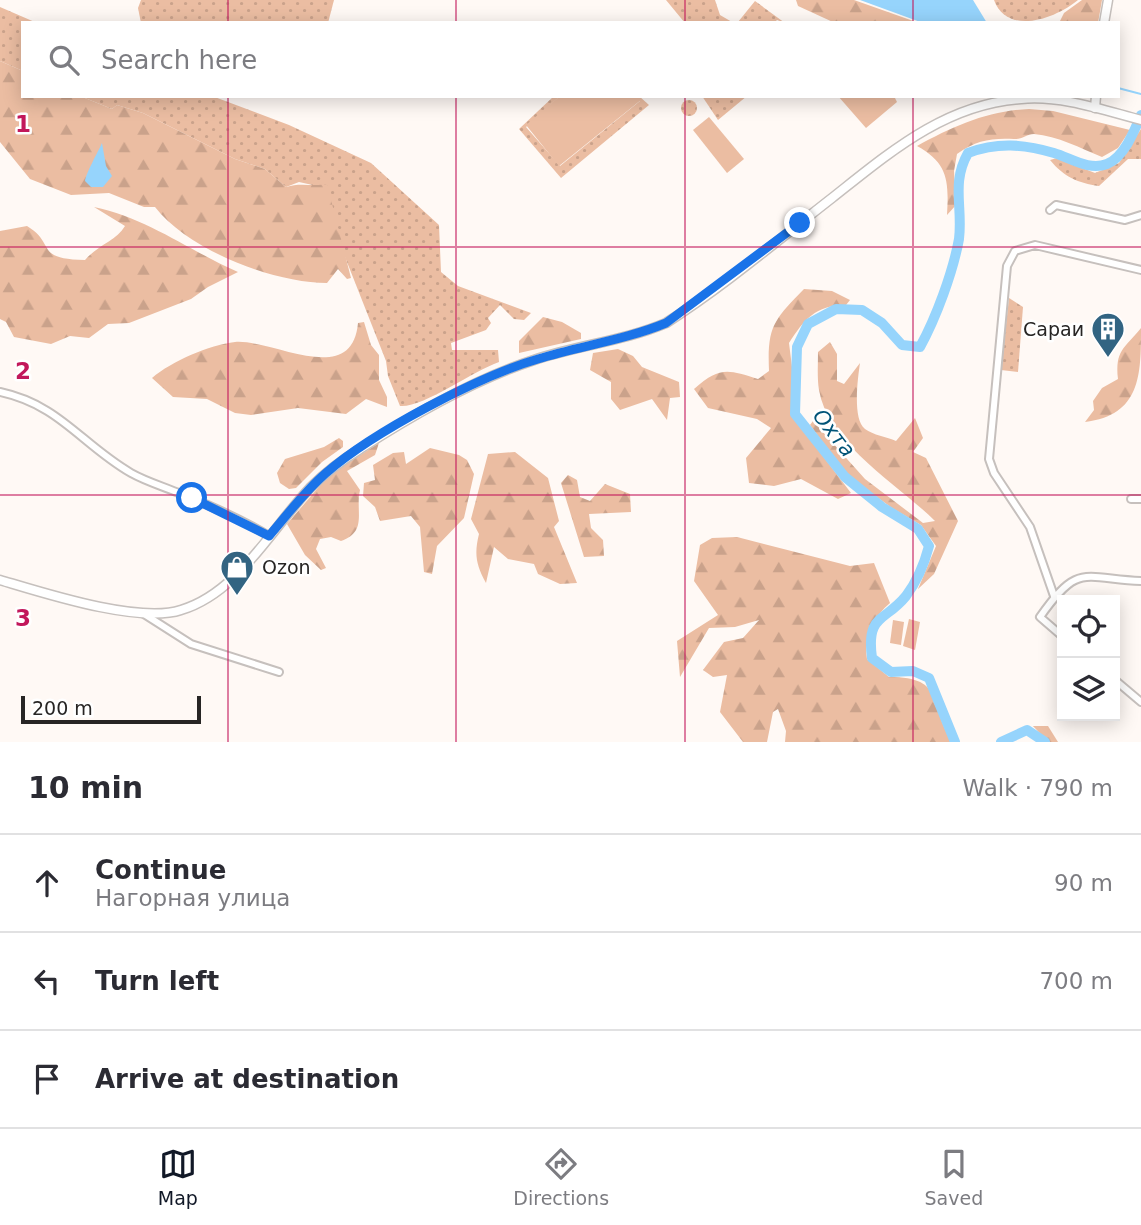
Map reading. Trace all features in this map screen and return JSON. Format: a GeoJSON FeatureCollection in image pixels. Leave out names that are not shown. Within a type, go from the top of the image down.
{"type":"FeatureCollection","features":[{"type":"Feature","properties":{"kind":"main road"},"geometry":{"type":"LineString","coordinates":[[1104,21],[1108,0]]}},
{"type":"Feature","properties":{"kind":"main road"},"geometry":{"type":"LineString","coordinates":[[0,580],[144,614],[178,612],[212,596],[327,472],[359,449],[495,374],[536,359],[645,332],[666,323],[891,152],[945,118],[995,102],[1024,98],[1095,108],[1141,120]]}},
{"type":"Feature","properties":{"kind":"main road"},"geometry":{"type":"LineString","coordinates":[[1095,108],[1096,98]]}},
{"type":"Feature","properties":{"kind":"street"},"geometry":{"type":"LineString","coordinates":[[1050,209],[1056,205],[1125,220],[1141,215]]}},
{"type":"Feature","properties":{"kind":"street"},"geometry":{"type":"LineString","coordinates":[[1054,596],[1030,527],[994,473],[989,458],[1006,299],[1005,275],[1010,258],[1021,248],[1035,245],[1141,270]]}},
{"type":"Feature","properties":{"kind":"street"},"geometry":{"type":"LineString","coordinates":[[0,392],[57,414],[95,450],[134,475],[204,503],[269,536]]}},
{"type":"Feature","properties":{"kind":"street"},"geometry":{"type":"LineString","coordinates":[[1130,499],[1141,499]]}},
{"type":"Feature","properties":{"kind":"street"},"geometry":{"type":"LineString","coordinates":[[1057,632],[1040,617],[1064,585],[1083,575],[1141,582]]}},
{"type":"Feature","properties":{"kind":"street"},"geometry":{"type":"LineString","coordinates":[[144,614],[191,644],[279,672]]}},
{"type":"Feature","properties":{"kind":"street"},"geometry":{"type":"LineString","coordinates":[[1120,684],[1141,702]]}},
{"type":"Feature","properties":{"kind":"green space"},"geometry":{"type":"Polygon","coordinates":[[[141,0],[334,0],[329,21],[141,21],[138,8],[141,0]]]}},
{"type":"Feature","properties":{"kind":"green space"},"geometry":{"type":"Polygon","coordinates":[[[666,0],[715,0],[720,15],[730,21],[683,21],[666,0]]]}},
{"type":"Feature","properties":{"kind":"green space"},"geometry":{"type":"Polygon","coordinates":[[[796,0],[854,0],[913,21],[831,21],[798,6],[796,0]]]}},
{"type":"Feature","properties":{"kind":"green space"},"geometry":{"type":"Polygon","coordinates":[[[994,0],[1078,0],[1045,18],[1020,21],[1009,18],[1000,11],[994,0]]]}},
{"type":"Feature","properties":{"kind":"green space"},"geometry":{"type":"Polygon","coordinates":[[[1082,0],[1102,0],[1098,21],[1060,21],[1064,13],[1082,0]]]}},
{"type":"Feature","properties":{"kind":"green space"},"geometry":{"type":"Polygon","coordinates":[[[755,1],[782,21],[777,20],[739,21],[755,1]]]}},
{"type":"Feature","properties":{"kind":"green space"},"geometry":{"type":"Polygon","coordinates":[[[0,7],[32,21],[21,21],[21,70],[0,61],[0,7]]]}},
{"type":"Feature","properties":{"kind":"green space"},"geometry":{"type":"Polygon","coordinates":[[[0,61],[21,70],[21,98],[85,98],[112,109],[117,105],[143,113],[235,159],[265,169],[286,187],[327,184],[351,278],[347,279],[338,269],[327,283],[306,281],[282,277],[234,261],[188,237],[155,207],[144,207],[109,193],[71,195],[30,179],[0,142],[0,61]]]}},
{"type":"Feature","properties":{"kind":"green space"},"geometry":{"type":"Polygon","coordinates":[[[85,98],[217,98],[289,125],[371,163],[439,225],[441,272],[458,286],[531,313],[524,320],[514,319],[500,305],[488,318],[491,323],[486,330],[451,343],[452,350],[498,350],[499,362],[422,401],[400,406],[388,376],[386,361],[317,186],[299,182],[286,187],[265,169],[235,159],[143,113],[117,105],[112,109],[85,98]]]}},
{"type":"Feature","properties":{"kind":"green space"},"geometry":{"type":"Polygon","coordinates":[[[552,98],[558,98],[526,127],[560,166],[640,101],[639,98],[649,105],[561,178],[519,129],[552,98]]]}},
{"type":"Feature","properties":{"kind":"green space"},"geometry":{"type":"Polygon","coordinates":[[[558,98],[641,100],[559,166],[526,125],[558,98]]]}},
{"type":"Feature","properties":{"kind":"green space"},"geometry":{"type":"Polygon","coordinates":[[[703,98],[745,98],[718,120],[703,98]]]}},
{"type":"Feature","properties":{"kind":"green space"},"geometry":{"type":"Polygon","coordinates":[[[840,98],[895,98],[897,102],[866,128],[840,98]]]}},
{"type":"Feature","properties":{"kind":"green space"},"geometry":{"type":"Polygon","coordinates":[[[686,100],[692,100],[697,108],[695,114],[686,116],[681,111],[681,105],[686,100]]]}},
{"type":"Feature","properties":{"kind":"green space"},"geometry":{"type":"Polygon","coordinates":[[[1029,109],[1053,111],[1130,130],[1118,148],[1102,157],[1060,140],[1034,134],[1017,139],[991,140],[971,146],[957,154],[954,171],[956,205],[947,215],[947,183],[941,166],[917,146],[971,121],[999,113],[1029,109]]]}},
{"type":"Feature","properties":{"kind":"green space"},"geometry":{"type":"Polygon","coordinates":[[[709,117],[744,159],[727,173],[693,130],[709,117]]]}},
{"type":"Feature","properties":{"kind":"green space"},"geometry":{"type":"Polygon","coordinates":[[[1141,129],[1141,159],[1128,159],[1099,186],[1072,178],[1050,160],[1057,158],[1095,173],[1119,163],[1141,129]]]}},
{"type":"Feature","properties":{"kind":"green space"},"geometry":{"type":"Polygon","coordinates":[[[94,207],[150,227],[238,272],[191,299],[129,323],[108,324],[89,338],[70,336],[51,344],[14,337],[6,322],[0,319],[0,231],[27,226],[52,254],[85,260],[125,226],[94,207]]]}},
{"type":"Feature","properties":{"kind":"green space"},"geometry":{"type":"Polygon","coordinates":[[[804,289],[832,291],[850,300],[846,305],[826,308],[811,315],[789,343],[793,375],[791,414],[851,493],[838,499],[801,479],[774,486],[749,483],[746,458],[771,428],[757,419],[708,408],[694,389],[710,377],[724,372],[758,379],[769,371],[769,344],[774,325],[804,289]]]}},
{"type":"Feature","properties":{"kind":"green space"},"geometry":{"type":"Polygon","coordinates":[[[1009,298],[1023,307],[1018,372],[1001,370],[1009,298]]]}},
{"type":"Feature","properties":{"kind":"green space"},"geometry":{"type":"Polygon","coordinates":[[[543,317],[562,322],[581,333],[581,339],[519,353],[519,341],[543,317]]]}},
{"type":"Feature","properties":{"kind":"green space"},"geometry":{"type":"Polygon","coordinates":[[[364,322],[371,345],[379,355],[379,380],[387,397],[387,407],[366,399],[346,414],[298,408],[251,415],[235,413],[207,399],[173,397],[152,378],[191,355],[214,346],[235,342],[309,356],[326,357],[342,353],[353,343],[358,323],[364,322]]]}},
{"type":"Feature","properties":{"kind":"green space"},"geometry":{"type":"Polygon","coordinates":[[[1141,328],[1138,377],[1127,402],[1103,418],[1085,422],[1094,410],[1093,401],[1102,388],[1118,379],[1119,356],[1141,328]]]}},
{"type":"Feature","properties":{"kind":"green space"},"geometry":{"type":"Polygon","coordinates":[[[830,342],[837,354],[837,381],[844,384],[860,363],[857,407],[858,416],[865,429],[896,441],[915,418],[923,438],[913,452],[926,458],[958,521],[934,574],[918,589],[936,546],[921,525],[892,508],[847,475],[810,425],[813,421],[865,479],[923,523],[935,521],[850,446],[825,410],[819,390],[818,352],[830,342]]]}},
{"type":"Feature","properties":{"kind":"green space"},"geometry":{"type":"Polygon","coordinates":[[[618,349],[633,356],[642,367],[679,382],[680,397],[670,398],[667,420],[652,399],[620,410],[611,399],[611,382],[590,370],[593,353],[618,349]]]}},
{"type":"Feature","properties":{"kind":"green space"},"geometry":{"type":"Polygon","coordinates":[[[339,438],[343,441],[343,447],[322,462],[296,488],[289,489],[280,483],[277,473],[285,459],[324,447],[339,438]]]}},
{"type":"Feature","properties":{"kind":"green space"},"geometry":{"type":"Polygon","coordinates":[[[379,443],[375,455],[347,471],[360,490],[358,526],[355,532],[341,541],[331,537],[320,539],[316,549],[326,568],[321,570],[305,555],[287,524],[329,475],[379,443]]]}},
{"type":"Feature","properties":{"kind":"green space"},"geometry":{"type":"Polygon","coordinates":[[[430,448],[459,455],[467,460],[474,474],[464,518],[437,546],[432,574],[424,572],[420,527],[411,516],[380,521],[375,507],[363,496],[364,483],[375,480],[373,465],[393,453],[404,452],[406,464],[430,448]]]}},
{"type":"Feature","properties":{"kind":"green space"},"geometry":{"type":"Polygon","coordinates":[[[515,452],[548,478],[559,521],[554,527],[577,583],[560,584],[538,574],[534,564],[508,559],[494,547],[486,583],[483,577],[476,554],[479,534],[471,519],[488,454],[515,452]]]}},
{"type":"Feature","properties":{"kind":"green space"},"geometry":{"type":"Polygon","coordinates":[[[568,475],[577,480],[580,497],[590,501],[605,484],[630,494],[631,512],[589,514],[591,528],[603,540],[604,556],[584,557],[561,483],[568,475]]]}},
{"type":"Feature","properties":{"kind":"green space"},"geometry":{"type":"Polygon","coordinates":[[[737,537],[850,566],[874,563],[890,603],[879,615],[868,635],[867,659],[889,677],[908,678],[928,688],[953,742],[785,742],[786,731],[778,709],[773,712],[767,742],[743,742],[720,712],[727,675],[713,677],[703,670],[724,642],[743,638],[759,620],[735,627],[709,628],[680,677],[677,641],[718,615],[694,581],[700,545],[712,538],[737,537]]]}},
{"type":"Feature","properties":{"kind":"green space"},"geometry":{"type":"Polygon","coordinates":[[[909,619],[920,622],[915,650],[903,646],[909,619]]]}},
{"type":"Feature","properties":{"kind":"green space"},"geometry":{"type":"Polygon","coordinates":[[[893,620],[904,622],[901,645],[890,643],[893,620]]]}},
{"type":"Feature","properties":{"kind":"green space"},"geometry":{"type":"Polygon","coordinates":[[[1033,726],[1048,726],[1058,742],[1048,742],[1033,726]]]}},
{"type":"Feature","properties":{"kind":"water"},"geometry":{"type":"Polygon","coordinates":[[[860,0],[973,0],[986,21],[918,21],[860,0]]]}},
{"type":"Feature","properties":{"kind":"water"},"geometry":{"type":"Polygon","coordinates":[[[102,143],[106,166],[112,176],[103,187],[91,187],[85,181],[86,177],[102,143]]]}},
{"type":"Feature","properties":{"kind":"waterway"},"geometry":{"type":"LineString","coordinates":[[1120,89],[1141,94]]}},
{"type":"Feature","properties":{"kind":"waterway","name":"Охта"},"geometry":{"type":"LineString","coordinates":[[955,742],[929,678],[913,671],[891,672],[872,658],[872,633],[875,626],[906,596],[920,572],[929,546],[918,529],[882,507],[845,477],[795,414],[797,347],[808,324],[836,309],[862,310],[882,323],[902,345],[920,347],[953,266],[960,227],[960,175],[968,153],[989,147],[1021,146],[1054,153],[1087,165],[1100,166],[1113,161],[1123,150],[1141,115]]}},
{"type":"Feature","properties":{"kind":"waterway","name":"Охта"},"geometry":{"type":"LineString","coordinates":[[1001,742],[1027,730],[1045,742]]}},
{"type":"Feature","properties":{"kind":"place","name":"Сараи"},"geometry":{"type":"Point","coordinates":[1108,359]}},
{"type":"Feature","properties":{"kind":"place","name":"Ozon"},"geometry":{"type":"Point","coordinates":[237,597]}},
{"type":"Feature","properties":{"kind":"route"},"geometry":{"type":"LineString","coordinates":[[192,498],[269,536],[309,489],[359,449],[495,374],[536,359],[645,332],[666,323],[800,223]]}}]}
